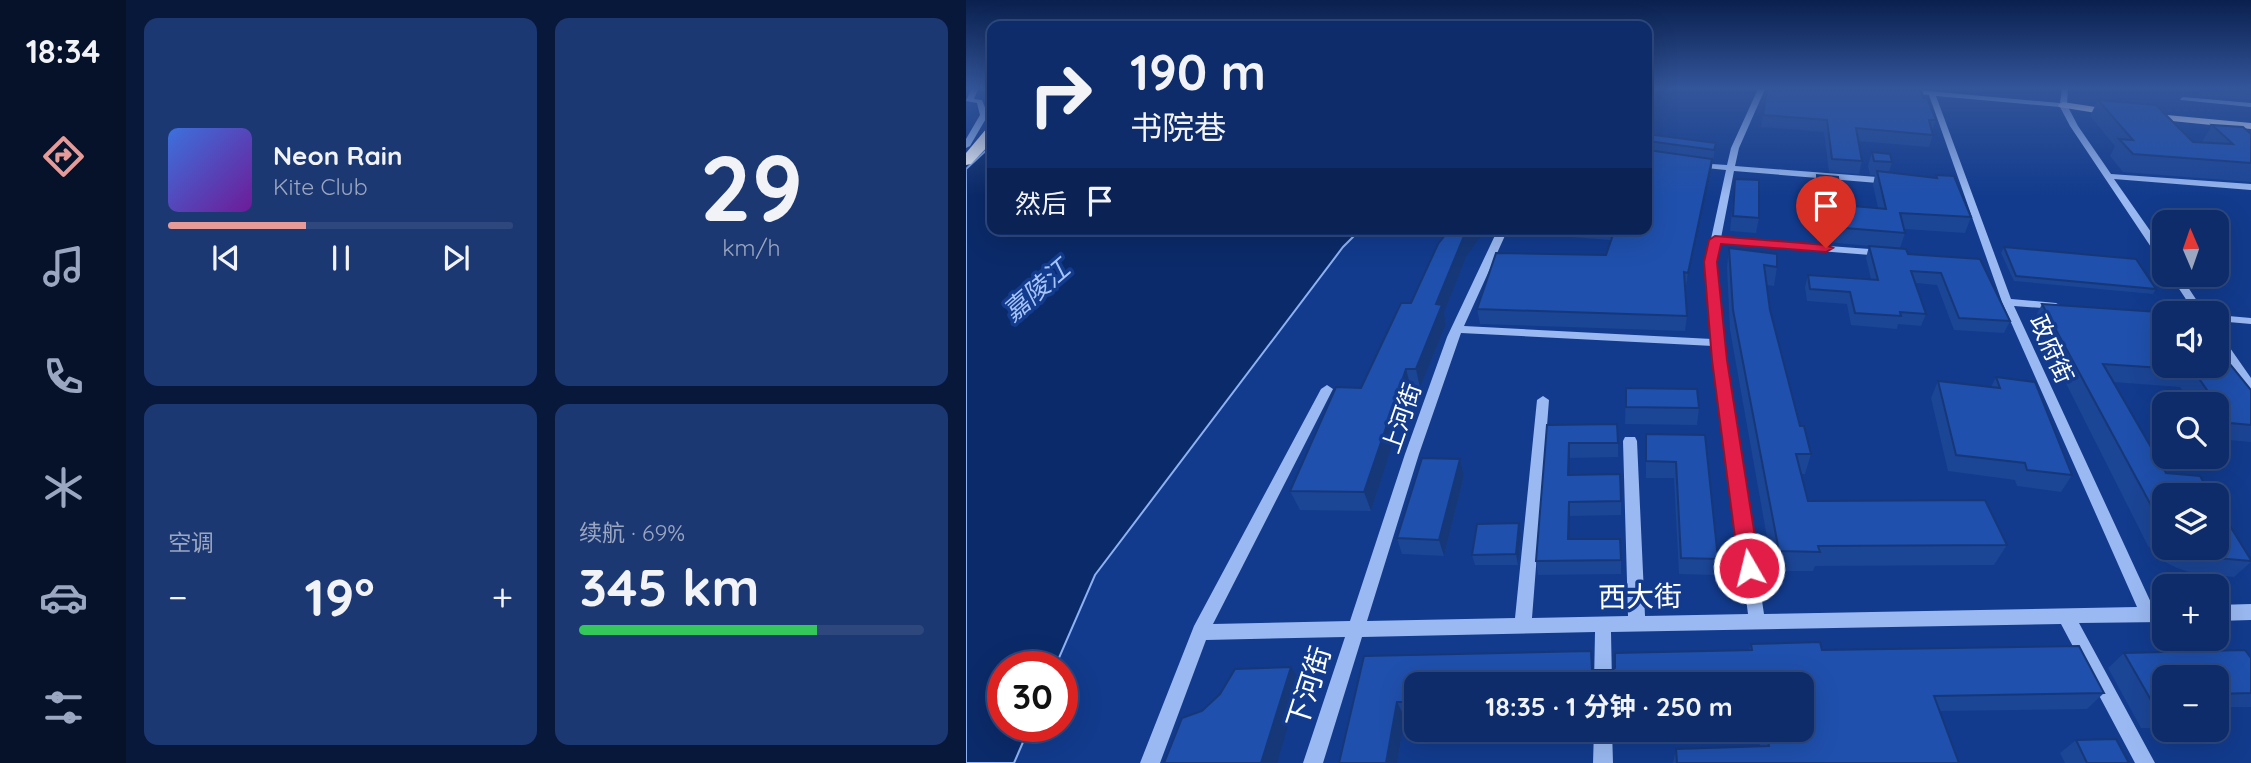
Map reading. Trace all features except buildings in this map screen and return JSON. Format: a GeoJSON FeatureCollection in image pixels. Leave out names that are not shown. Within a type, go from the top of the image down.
{"type":"FeatureCollection","features":[{"type":"Feature","properties":{"kind":"highway"},"geometry":{"type":"LineString","coordinates":[[966,161],[987,140]]}},
{"type":"Feature","properties":{"kind":"street"},"geometry":{"type":"LineString","coordinates":[[966,146],[978,125]]}},
{"type":"Feature","properties":{"kind":"street"},"geometry":{"type":"LineString","coordinates":[[1746,125],[1735,148],[1711,262],[1718,343],[1757,620]]}},
{"type":"Feature","properties":{"kind":"street","name":"政府街"},"geometry":{"type":"LineString","coordinates":[[1947,125],[1965,187],[2007,302],[2152,604]]}},
{"type":"Feature","properties":{"kind":"street"},"geometry":{"type":"LineString","coordinates":[[2075,125],[2152,241]]}},
{"type":"Feature","properties":{"kind":"street"},"geometry":{"type":"LineString","coordinates":[[1683,163],[1731,170],[1896,182]]}},
{"type":"Feature","properties":{"kind":"street"},"geometry":{"type":"LineString","coordinates":[[2108,176],[2251,187]]}},
{"type":"Feature","properties":{"kind":"street"},"geometry":{"type":"LineString","coordinates":[[1952,186],[1965,187]]}},
{"type":"Feature","properties":{"kind":"street","name":"上河街"},"geometry":{"type":"LineString","coordinates":[[1356,627],[1412,454],[1457,328],[1500,235]]}},
{"type":"Feature","properties":{"kind":"street"},"geometry":{"type":"LineString","coordinates":[[1715,240],[1896,254]]}},
{"type":"Feature","properties":{"kind":"street"},"geometry":{"type":"LineString","coordinates":[[1979,261],[1993,262]]}},
{"type":"Feature","properties":{"kind":"street"},"geometry":{"type":"LineString","coordinates":[[2007,302],[2073,307]]}},
{"type":"Feature","properties":{"kind":"street"},"geometry":{"type":"LineString","coordinates":[[2229,319],[2251,321]]}},
{"type":"Feature","properties":{"kind":"street"},"geometry":{"type":"LineString","coordinates":[[1457,328],[1718,343]]}},
{"type":"Feature","properties":{"kind":"street"},"geometry":{"type":"LineString","coordinates":[[2229,355],[2251,387]]}},
{"type":"Feature","properties":{"kind":"street"},"geometry":{"type":"LineString","coordinates":[[1150,763],[1200,632],[1327,389]]}},
{"type":"Feature","properties":{"kind":"street"},"geometry":{"type":"LineString","coordinates":[[1522,624],[1543,400]]}},
{"type":"Feature","properties":{"kind":"street"},"geometry":{"type":"LineString","coordinates":[[1630,441],[1637,622]]}},
{"type":"Feature","properties":{"kind":"street"},"geometry":{"type":"LineString","coordinates":[[2229,613],[2251,612]]}},
{"type":"Feature","properties":{"kind":"street","name":"西大街"},"geometry":{"type":"LineString","coordinates":[[1200,632],[1757,620],[2067,618],[2152,614]]}},
{"type":"Feature","properties":{"kind":"street"},"geometry":{"type":"LineString","coordinates":[[2067,618],[2145,763]]}},
{"type":"Feature","properties":{"kind":"street"},"geometry":{"type":"LineString","coordinates":[[1603,623],[1603,672]]}},
{"type":"Feature","properties":{"kind":"street","name":"下河街"},"geometry":{"type":"LineString","coordinates":[[1313,763],[1356,627]]}},
{"type":"Feature","properties":{"kind":"street"},"geometry":{"type":"LineString","coordinates":[[1603,742],[1603,763]]}},
{"type":"Feature","properties":{"kind":"water","name":"嘉陵江"},"geometry":{"type":"Polygon","coordinates":[[[987,150],[987,235],[1355,235],[1343,247],[1095,575],[1062,651],[987,651],[987,742],[1023,742],[1014,763],[966,763],[966,169],[987,150]]]}},
{"type":"Feature","properties":{"kind":"route"},"geometry":{"type":"LineString","coordinates":[[1749,568],[1720,360],[1711,262],[1715,240],[1826,248]]}}]}
